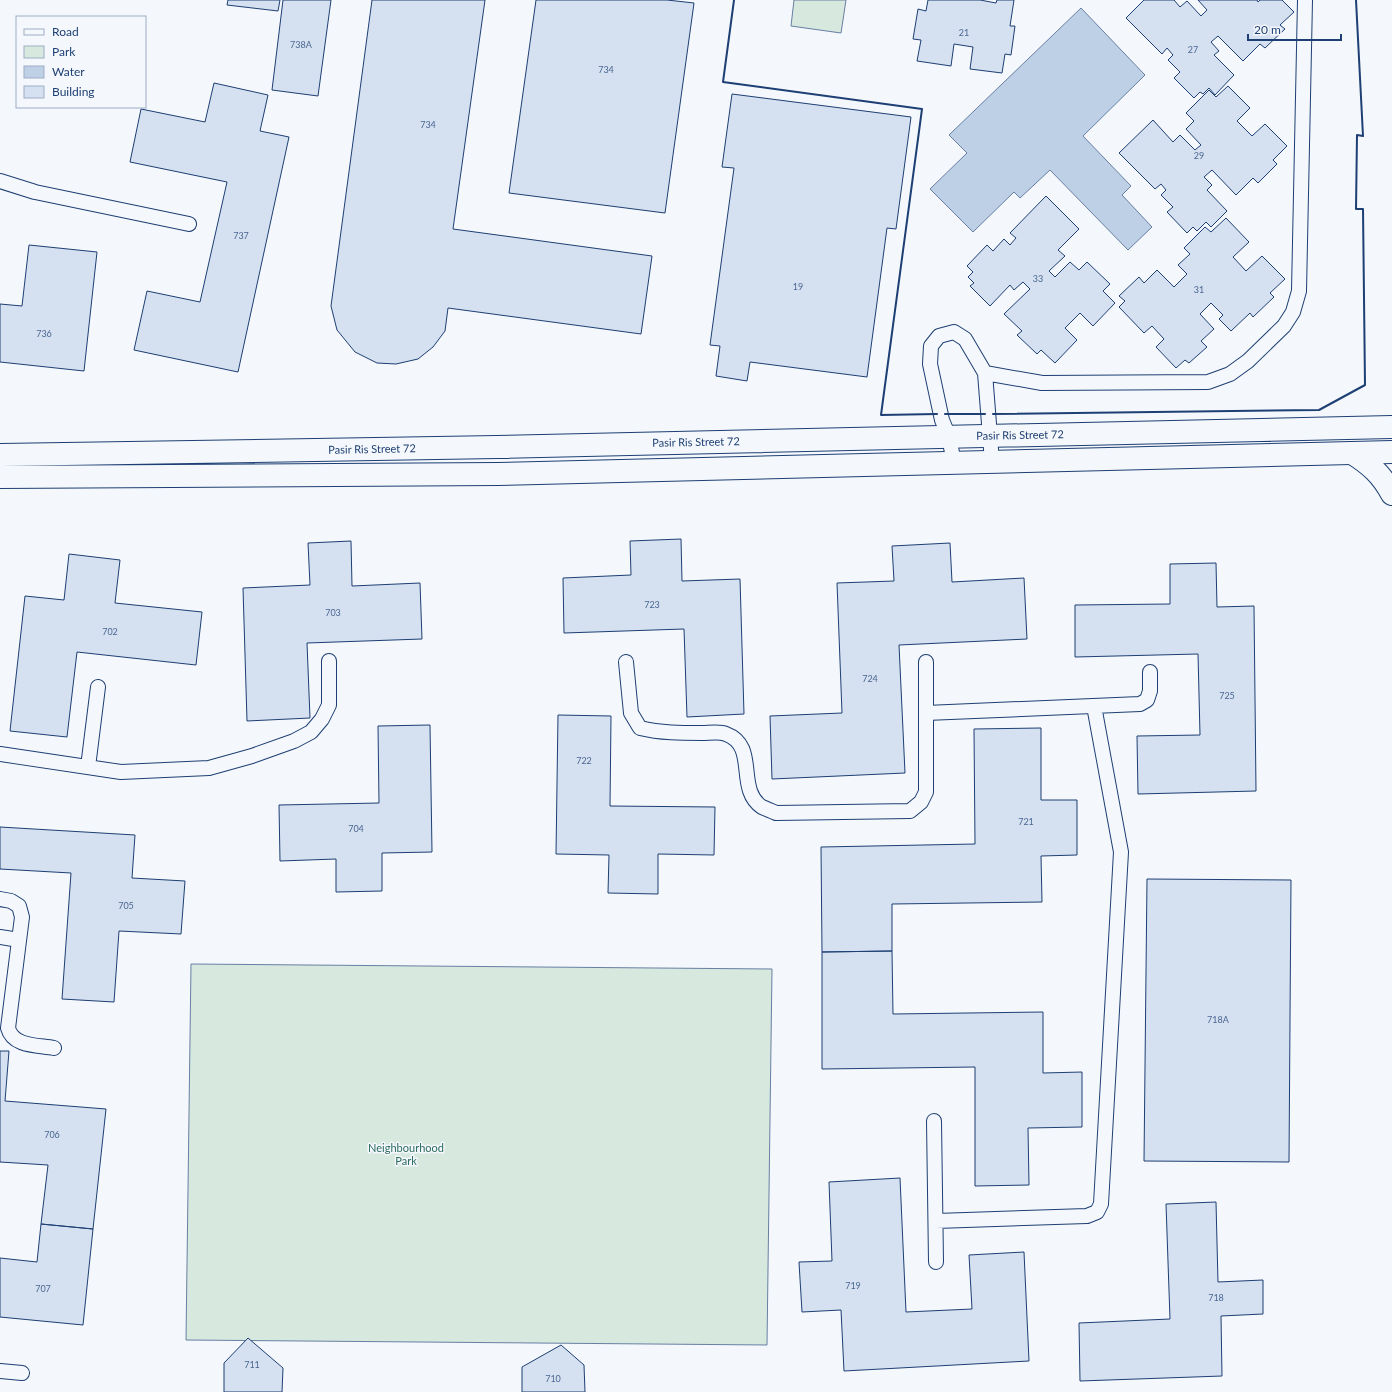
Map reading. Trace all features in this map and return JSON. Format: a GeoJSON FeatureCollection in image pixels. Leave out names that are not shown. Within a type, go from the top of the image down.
{"type":"FeatureCollection","features":[{"type":"Feature","properties":{"kind":"street","name":"Pasir Ris Street 72"},"geometry":{"type":"LineString","coordinates":[[0,455],[1392,427]]}},
{"type":"Feature","properties":{"kind":"street"},"geometry":{"type":"LineString","coordinates":[[0,477],[498,474],[1392,452]]}},
{"type":"Feature","properties":{"kind":"street"},"geometry":{"type":"LineString","coordinates":[[1352,453],[1372,466],[1385,481],[1392,494]]}},
{"type":"Feature","properties":{"kind":"lane"},"geometry":{"type":"LineString","coordinates":[[985,373],[1042,383],[1208,382],[1230,374],[1248,361],[1284,326],[1293,312],[1299,291],[1305,0]]}},
{"type":"Feature","properties":{"kind":"lane"},"geometry":{"type":"LineString","coordinates":[[0,181],[35,192],[189,224]]}},
{"type":"Feature","properties":{"kind":"lane"},"geometry":{"type":"LineString","coordinates":[[954,463],[949,437],[942,420],[930,364],[931,346],[939,336],[954,332],[965,339],[985,373],[992,462]]}},
{"type":"Feature","properties":{"kind":"lane"},"geometry":{"type":"LineString","coordinates":[[0,754],[121,772],[209,768],[252,756],[294,741],[311,732],[322,719],[329,705],[329,661]]}},
{"type":"Feature","properties":{"kind":"lane"},"geometry":{"type":"LineString","coordinates":[[626,662],[631,713],[640,728],[660,733],[726,733],[739,742],[745,755],[747,781],[752,796],[762,807],[776,813],[910,810],[921,802],[926,792],[926,662]]}},
{"type":"Feature","properties":{"kind":"lane"},"geometry":{"type":"LineString","coordinates":[[926,713],[1140,704],[1147,700],[1150,691],[1150,672]]}},
{"type":"Feature","properties":{"kind":"lane"},"geometry":{"type":"LineString","coordinates":[[88,767],[98,687]]}},
{"type":"Feature","properties":{"kind":"lane"},"geometry":{"type":"LineString","coordinates":[[936,1221],[1087,1216],[1097,1212],[1101,1204],[1121,852],[1094,706]]}},
{"type":"Feature","properties":{"kind":"lane"},"geometry":{"type":"LineString","coordinates":[[0,899],[11,901],[19,906],[22,917],[8,1028],[10,1036],[17,1042],[54,1048]]}},
{"type":"Feature","properties":{"kind":"lane"},"geometry":{"type":"LineString","coordinates":[[0,937],[19,940]]}},
{"type":"Feature","properties":{"kind":"lane"},"geometry":{"type":"LineString","coordinates":[[934,1121],[936,1262]]}},
{"type":"Feature","properties":{"kind":"lane"},"geometry":{"type":"LineString","coordinates":[[0,1371],[22,1373]]}},
{"type":"Feature","properties":{"kind":"green space"},"geometry":{"type":"Polygon","coordinates":[[[794,0],[846,0],[841,33],[791,26],[794,0]]]}},
{"type":"Feature","properties":{"kind":"green space","name":"Neighbourhood Park"},"geometry":{"type":"Polygon","coordinates":[[[191,964],[772,969],[767,1345],[186,1340],[191,964]]]}},
{"type":"Feature","properties":{"kind":"water"},"geometry":{"type":"Polygon","coordinates":[[[1081,8],[1145,75],[1083,136],[1131,186],[1122,195],[1152,227],[1128,250],[1050,170],[1020,198],[1014,192],[973,232],[930,189],[967,153],[949,135],[1081,8]]]}},
{"type":"Feature","properties":{"kind":"building"},"geometry":{"type":"Polygon","coordinates":[[[228,0],[280,0],[278,11],[227,5],[228,0]]]}},
{"type":"Feature","properties":{"kind":"building"},"geometry":{"type":"Polygon","coordinates":[[[283,0],[331,0],[318,96],[272,90],[283,0]]]}},
{"type":"Feature","properties":{"kind":"building"},"geometry":{"type":"Polygon","coordinates":[[[372,0],[485,0],[453,229],[652,256],[641,334],[448,308],[445,331],[433,347],[418,359],[396,364],[377,363],[355,352],[337,330],[331,306],[372,0]]]}},
{"type":"Feature","properties":{"kind":"building"},"geometry":{"type":"Polygon","coordinates":[[[536,0],[667,0],[694,3],[665,213],[509,193],[536,0]]]}},
{"type":"Feature","properties":{"kind":"building"},"geometry":{"type":"Polygon","coordinates":[[[928,0],[980,0],[996,3],[997,0],[1014,0],[1010,26],[1015,26],[1011,55],[1005,54],[1002,73],[970,69],[973,47],[954,44],[951,66],[917,61],[921,40],[913,39],[918,9],[926,11],[928,0]]]}},
{"type":"Feature","properties":{"kind":"building"},"geometry":{"type":"Polygon","coordinates":[[[1144,0],[1174,0],[1180,7],[1187,1],[1201,16],[1207,10],[1198,0],[1257,0],[1258,2],[1260,0],[1282,0],[1294,12],[1280,25],[1285,29],[1265,48],[1260,44],[1243,61],[1218,36],[1211,42],[1219,51],[1214,55],[1234,75],[1215,95],[1209,88],[1203,94],[1200,92],[1194,98],[1174,78],[1180,72],[1168,60],[1173,55],[1167,48],[1162,54],[1126,18],[1144,0]]]}},
{"type":"Feature","properties":{"kind":"building"},"geometry":{"type":"Polygon","coordinates":[[[214,83],[268,95],[260,131],[289,137],[238,372],[134,350],[147,291],[200,302],[227,182],[130,162],[141,109],[205,122],[214,83]]]}},
{"type":"Feature","properties":{"kind":"building"},"geometry":{"type":"Polygon","coordinates":[[[1228,86],[1250,108],[1237,121],[1252,136],[1265,124],[1287,146],[1273,160],[1277,164],[1258,183],[1253,178],[1236,195],[1212,170],[1204,177],[1212,185],[1207,190],[1227,211],[1211,227],[1206,222],[1197,231],[1193,227],[1187,233],[1167,212],[1173,207],[1161,195],[1166,190],[1161,184],[1155,189],[1119,153],[1153,120],[1173,142],[1180,135],[1195,150],[1201,145],[1186,129],[1194,121],[1186,113],[1209,90],[1216,97],[1228,86]]]}},
{"type":"Feature","properties":{"kind":"building"},"geometry":{"type":"Polygon","coordinates":[[[732,94],[911,117],[896,229],[887,228],[867,377],[750,362],[747,381],[716,376],[720,346],[710,345],[734,168],[722,167],[732,94]]]}},
{"type":"Feature","properties":{"kind":"building"},"geometry":{"type":"Polygon","coordinates":[[[1046,196],[1079,229],[1058,250],[1065,256],[1049,271],[1055,277],[1070,262],[1079,270],[1087,262],[1110,284],[1103,291],[1115,303],[1093,326],[1080,313],[1065,328],[1077,340],[1055,363],[1041,350],[1037,354],[1017,335],[1022,331],[1004,314],[1030,289],[1023,282],[1014,290],[1010,285],[990,306],[970,286],[974,283],[968,277],[973,272],[967,266],[987,245],[993,251],[1004,239],[1010,245],[1016,238],[1010,233],[1046,196]]]}},
{"type":"Feature","properties":{"kind":"building"},"geometry":{"type":"Polygon","coordinates":[[[1226,218],[1249,242],[1233,257],[1246,271],[1262,256],[1285,279],[1270,293],[1274,297],[1253,317],[1250,313],[1231,331],[1219,319],[1223,315],[1211,303],[1200,314],[1214,329],[1201,341],[1207,347],[1189,363],[1185,360],[1176,368],[1156,347],[1164,339],[1152,326],[1144,333],[1119,307],[1125,301],[1119,296],[1139,277],[1144,283],[1157,270],[1174,287],[1187,274],[1178,265],[1190,254],[1184,248],[1205,227],[1211,232],[1226,218]]]}},
{"type":"Feature","properties":{"kind":"building"},"geometry":{"type":"Polygon","coordinates":[[[29,245],[97,252],[84,371],[0,362],[0,304],[22,306],[29,245]]]}},
{"type":"Feature","properties":{"kind":"building"},"geometry":{"type":"Polygon","coordinates":[[[681,539],[682,581],[740,579],[744,714],[687,717],[684,629],[564,633],[563,578],[631,575],[630,541],[681,539]]]}},
{"type":"Feature","properties":{"kind":"building"},"geometry":{"type":"Polygon","coordinates":[[[351,541],[352,586],[420,583],[422,639],[307,643],[310,718],[247,721],[243,588],[310,585],[308,543],[351,541]]]}},
{"type":"Feature","properties":{"kind":"building"},"geometry":{"type":"Polygon","coordinates":[[[950,543],[952,582],[1024,578],[1027,639],[899,645],[905,773],[772,779],[770,716],[842,713],[837,583],[894,581],[892,546],[950,543]]]}},
{"type":"Feature","properties":{"kind":"building"},"geometry":{"type":"Polygon","coordinates":[[[69,554],[120,560],[115,603],[202,612],[196,665],[77,652],[67,737],[10,731],[25,596],[64,600],[69,554]]]}},
{"type":"Feature","properties":{"kind":"building"},"geometry":{"type":"Polygon","coordinates":[[[1216,563],[1217,607],[1254,606],[1256,791],[1138,794],[1137,736],[1200,735],[1198,654],[1075,657],[1075,605],[1170,604],[1170,564],[1216,563]]]}},
{"type":"Feature","properties":{"kind":"building"},"geometry":{"type":"Polygon","coordinates":[[[558,715],[611,716],[610,806],[715,807],[714,855],[658,854],[658,894],[608,893],[609,855],[556,854],[558,715]]]}},
{"type":"Feature","properties":{"kind":"building"},"geometry":{"type":"Polygon","coordinates":[[[430,725],[432,852],[382,853],[382,891],[336,892],[336,859],[280,861],[279,805],[379,803],[378,726],[430,725]]]}},
{"type":"Feature","properties":{"kind":"building"},"geometry":{"type":"Polygon","coordinates":[[[1041,728],[1041,800],[1077,800],[1077,855],[1041,856],[1042,902],[892,904],[892,951],[822,952],[821,847],[975,844],[974,729],[1041,728]]]}},
{"type":"Feature","properties":{"kind":"building"},"geometry":{"type":"Polygon","coordinates":[[[0,827],[135,835],[132,878],[185,881],[181,934],[119,931],[114,1002],[62,999],[71,873],[0,869],[0,827]]]}},
{"type":"Feature","properties":{"kind":"building"},"geometry":{"type":"Polygon","coordinates":[[[1147,879],[1291,880],[1289,1162],[1144,1161],[1147,879]]]}},
{"type":"Feature","properties":{"kind":"building"},"geometry":{"type":"Polygon","coordinates":[[[892,951],[893,1014],[1043,1012],[1043,1073],[1082,1072],[1082,1127],[1028,1128],[1029,1185],[975,1186],[975,1067],[822,1069],[822,952],[892,951]]]}},
{"type":"Feature","properties":{"kind":"building"},"geometry":{"type":"Polygon","coordinates":[[[0,1051],[9,1051],[5,1101],[106,1109],[93,1229],[41,1224],[48,1165],[0,1162],[0,1051]]]}},
{"type":"Feature","properties":{"kind":"building"},"geometry":{"type":"Polygon","coordinates":[[[900,1178],[906,1312],[972,1309],[969,1255],[1024,1252],[1029,1361],[844,1371],[841,1310],[802,1312],[799,1262],[832,1261],[829,1182],[900,1178]]]}},
{"type":"Feature","properties":{"kind":"building"},"geometry":{"type":"Polygon","coordinates":[[[1216,1202],[1218,1282],[1263,1280],[1263,1314],[1221,1316],[1222,1376],[1080,1381],[1079,1323],[1170,1319],[1166,1204],[1216,1202]]]}},
{"type":"Feature","properties":{"kind":"building"},"geometry":{"type":"Polygon","coordinates":[[[41,1224],[93,1229],[83,1325],[0,1317],[0,1258],[37,1262],[41,1224]]]}},
{"type":"Feature","properties":{"kind":"building"},"geometry":{"type":"Polygon","coordinates":[[[248,1338],[283,1368],[282,1392],[224,1392],[224,1363],[248,1338]]]}},
{"type":"Feature","properties":{"kind":"building"},"geometry":{"type":"Polygon","coordinates":[[[561,1345],[584,1365],[585,1392],[522,1392],[522,1367],[561,1345]]]}},
{"type":"Feature","properties":{"kind":"wall"},"geometry":{"type":"LineString","coordinates":[[734,0],[723,82],[922,109],[881,415],[937,414]]}},
{"type":"Feature","properties":{"kind":"wall"},"geometry":{"type":"LineString","coordinates":[[993,414],[1319,410],[1365,385],[1363,209],[1356,209],[1357,135],[1363,136],[1356,0]]}},
{"type":"Feature","properties":{"kind":"wall"},"geometry":{"type":"LineString","coordinates":[[945,414],[985,414]]}}]}
